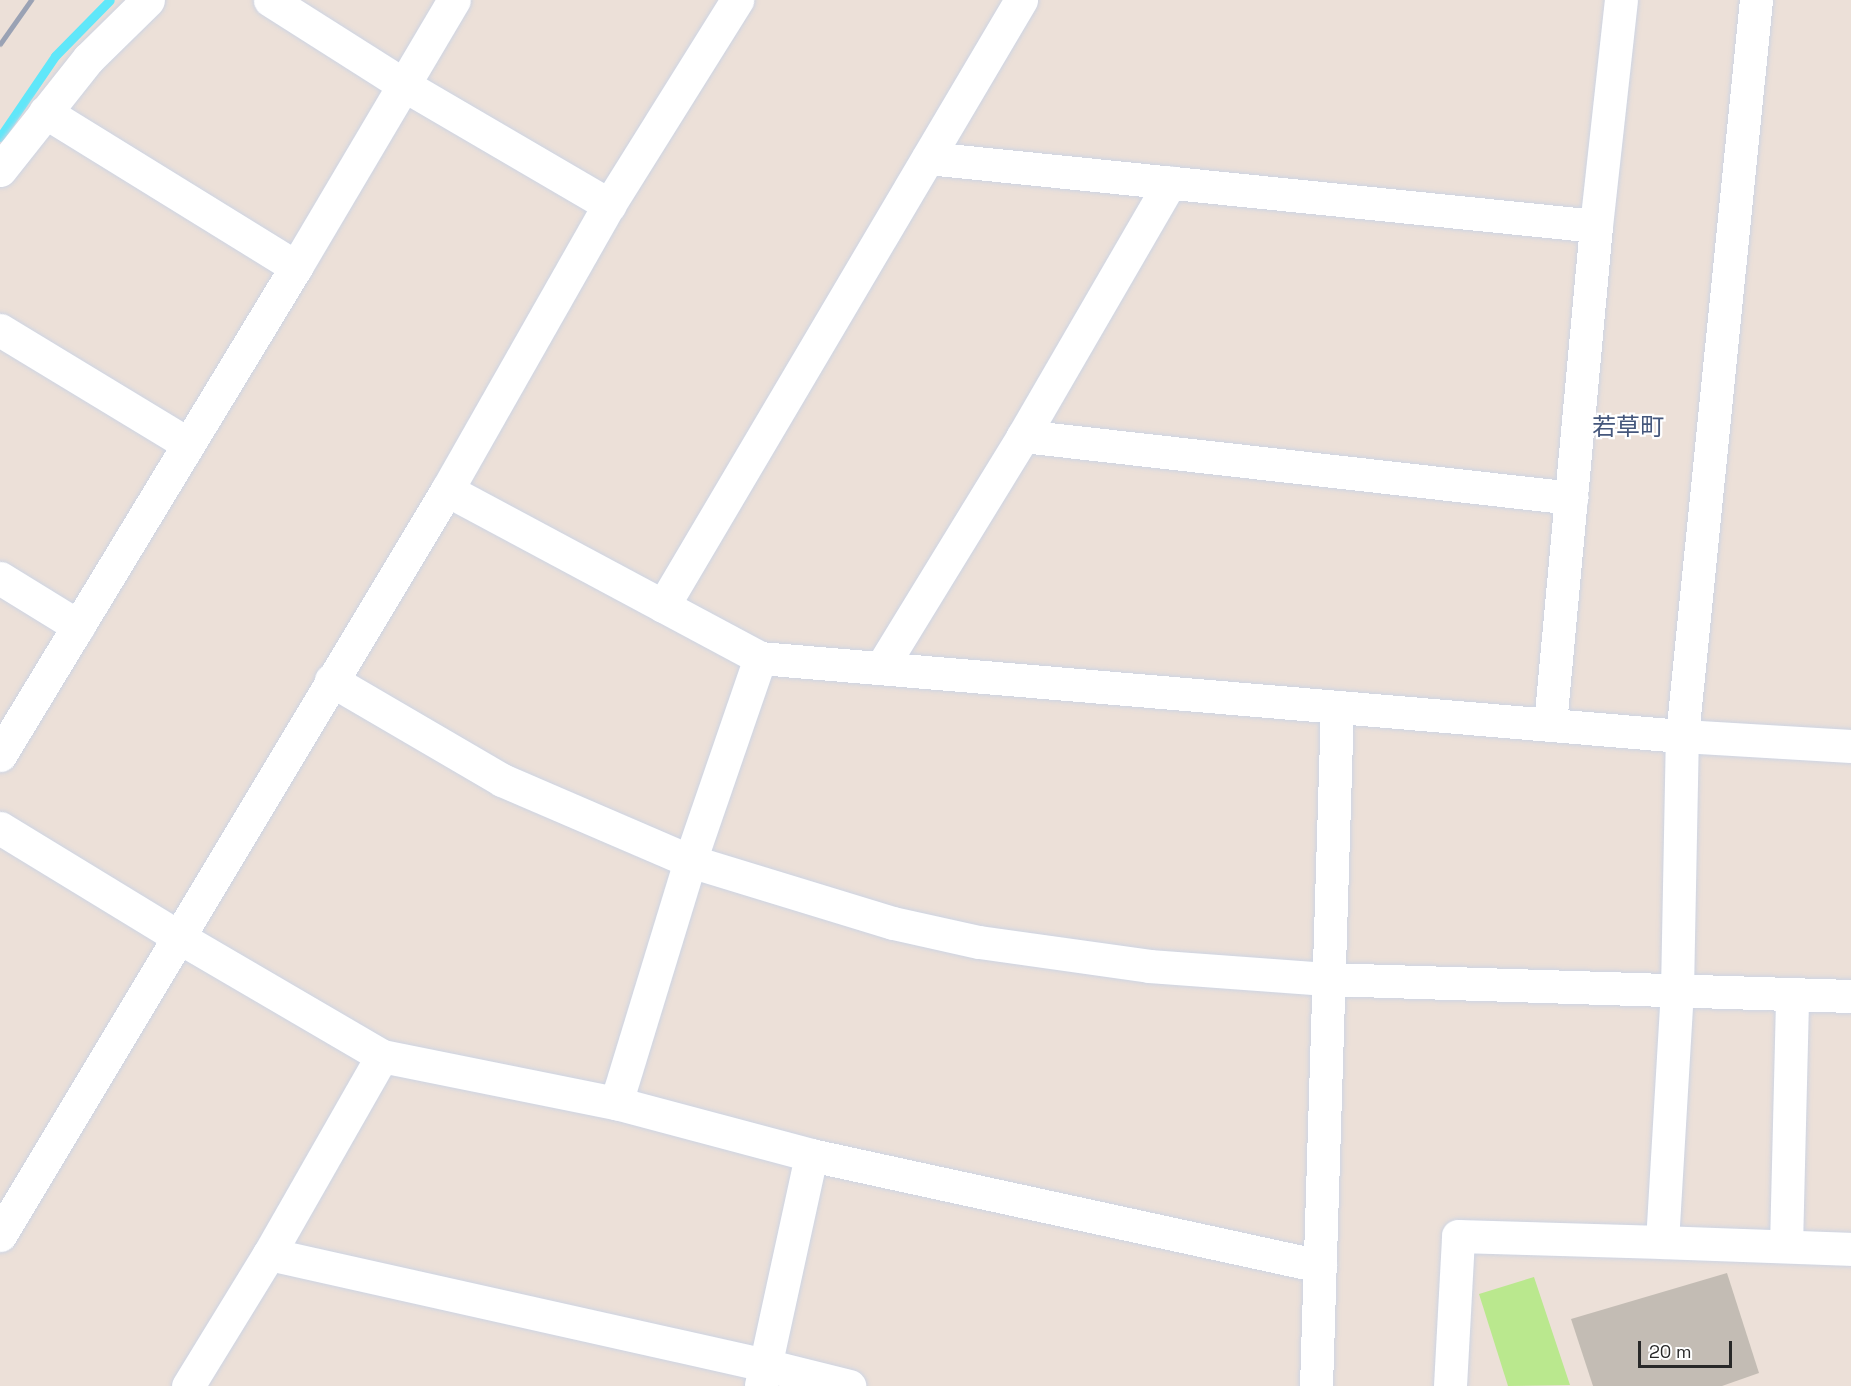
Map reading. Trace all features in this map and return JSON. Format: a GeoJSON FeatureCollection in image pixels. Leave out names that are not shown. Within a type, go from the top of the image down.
{"type":"FeatureCollection","features":[{"type":"Feature","properties":{"kind":"street"},"geometry":{"type":"LineString","coordinates":[[0,170],[88,59],[148,0]]}},
{"type":"Feature","properties":{"kind":"street"},"geometry":{"type":"LineString","coordinates":[[270,0],[404,85],[609,204]]}},
{"type":"Feature","properties":{"kind":"street"},"geometry":{"type":"LineString","coordinates":[[0,755],[296,267],[454,0]]}},
{"type":"Feature","properties":{"kind":"street"},"geometry":{"type":"LineString","coordinates":[[0,1235],[177,936],[447,490],[609,204],[737,0]]}},
{"type":"Feature","properties":{"kind":"street"},"geometry":{"type":"LineString","coordinates":[[663,606],[1021,0]]}},
{"type":"Feature","properties":{"kind":"street"},"geometry":{"type":"LineString","coordinates":[[1550,724],[1596,226],[1621,0]]}},
{"type":"Feature","properties":{"kind":"street"},"geometry":{"type":"LineString","coordinates":[[1662,1242],[1677,991],[1682,736],[1756,0]]}},
{"type":"Feature","properties":{"kind":"street"},"geometry":{"type":"LineString","coordinates":[[45,112],[296,267]]}},
{"type":"Feature","properties":{"kind":"street"},"geometry":{"type":"LineString","coordinates":[[928,158],[1596,226]]}},
{"type":"Feature","properties":{"kind":"street"},"geometry":{"type":"LineString","coordinates":[[881,668],[1023,436],[1170,182]]}},
{"type":"Feature","properties":{"kind":"street"},"geometry":{"type":"LineString","coordinates":[[0,330],[188,444]]}},
{"type":"Feature","properties":{"kind":"street"},"geometry":{"type":"LineString","coordinates":[[1023,436],[1572,498]]}},
{"type":"Feature","properties":{"kind":"street"},"geometry":{"type":"LineString","coordinates":[[447,490],[760,658],[1682,736],[1851,746]]}},
{"type":"Feature","properties":{"kind":"street"},"geometry":{"type":"LineString","coordinates":[[0,578],[78,626]]}},
{"type":"Feature","properties":{"kind":"street"},"geometry":{"type":"LineString","coordinates":[[616,1103],[690,861],[760,658]]}},
{"type":"Feature","properties":{"kind":"street"},"geometry":{"type":"LineString","coordinates":[[331,680],[502,780],[690,861],[892,923],[979,942],[1149,966],[1327,979],[1851,996]]}},
{"type":"Feature","properties":{"kind":"street"},"geometry":{"type":"LineString","coordinates":[[1316,1386],[1336,707]]}},
{"type":"Feature","properties":{"kind":"street"},"geometry":{"type":"LineString","coordinates":[[0,828],[177,936],[382,1056],[616,1103],[811,1155],[1320,1266]]}},
{"type":"Feature","properties":{"kind":"street"},"geometry":{"type":"LineString","coordinates":[[1786,1246],[1792,994]]}},
{"type":"Feature","properties":{"kind":"street"},"geometry":{"type":"LineString","coordinates":[[188,1386],[269,1254],[382,1056]]}},
{"type":"Feature","properties":{"kind":"street"},"geometry":{"type":"LineString","coordinates":[[763,1375],[811,1155]]}},
{"type":"Feature","properties":{"kind":"street"},"geometry":{"type":"LineString","coordinates":[[1450,1386],[1458,1236],[1851,1249]]}},
{"type":"Feature","properties":{"kind":"street"},"geometry":{"type":"LineString","coordinates":[[269,1254],[763,1375],[849,1386]]}},
{"type":"Feature","properties":{"kind":"green space"},"geometry":{"type":"Polygon","coordinates":[[[1534,1277],[1570,1385],[1508,1386],[1479,1294],[1534,1277]]]}},
{"type":"Feature","properties":{"kind":"building"},"geometry":{"type":"Polygon","coordinates":[[[1727,1273],[1759,1373],[1722,1386],[1593,1386],[1571,1319],[1727,1273]]]}},
{"type":"Feature","properties":{"kind":"waterway"},"geometry":{"type":"LineString","coordinates":[[0,137],[55,56],[110,0]]}},
{"type":"Feature","properties":{"kind":"railway"},"geometry":{"type":"LineString","coordinates":[[0,44],[31,0]]}},
{"type":"Feature","properties":{"kind":"district","name":"若草町"},"geometry":{"type":"Point","coordinates":[1628,427]}}]}
